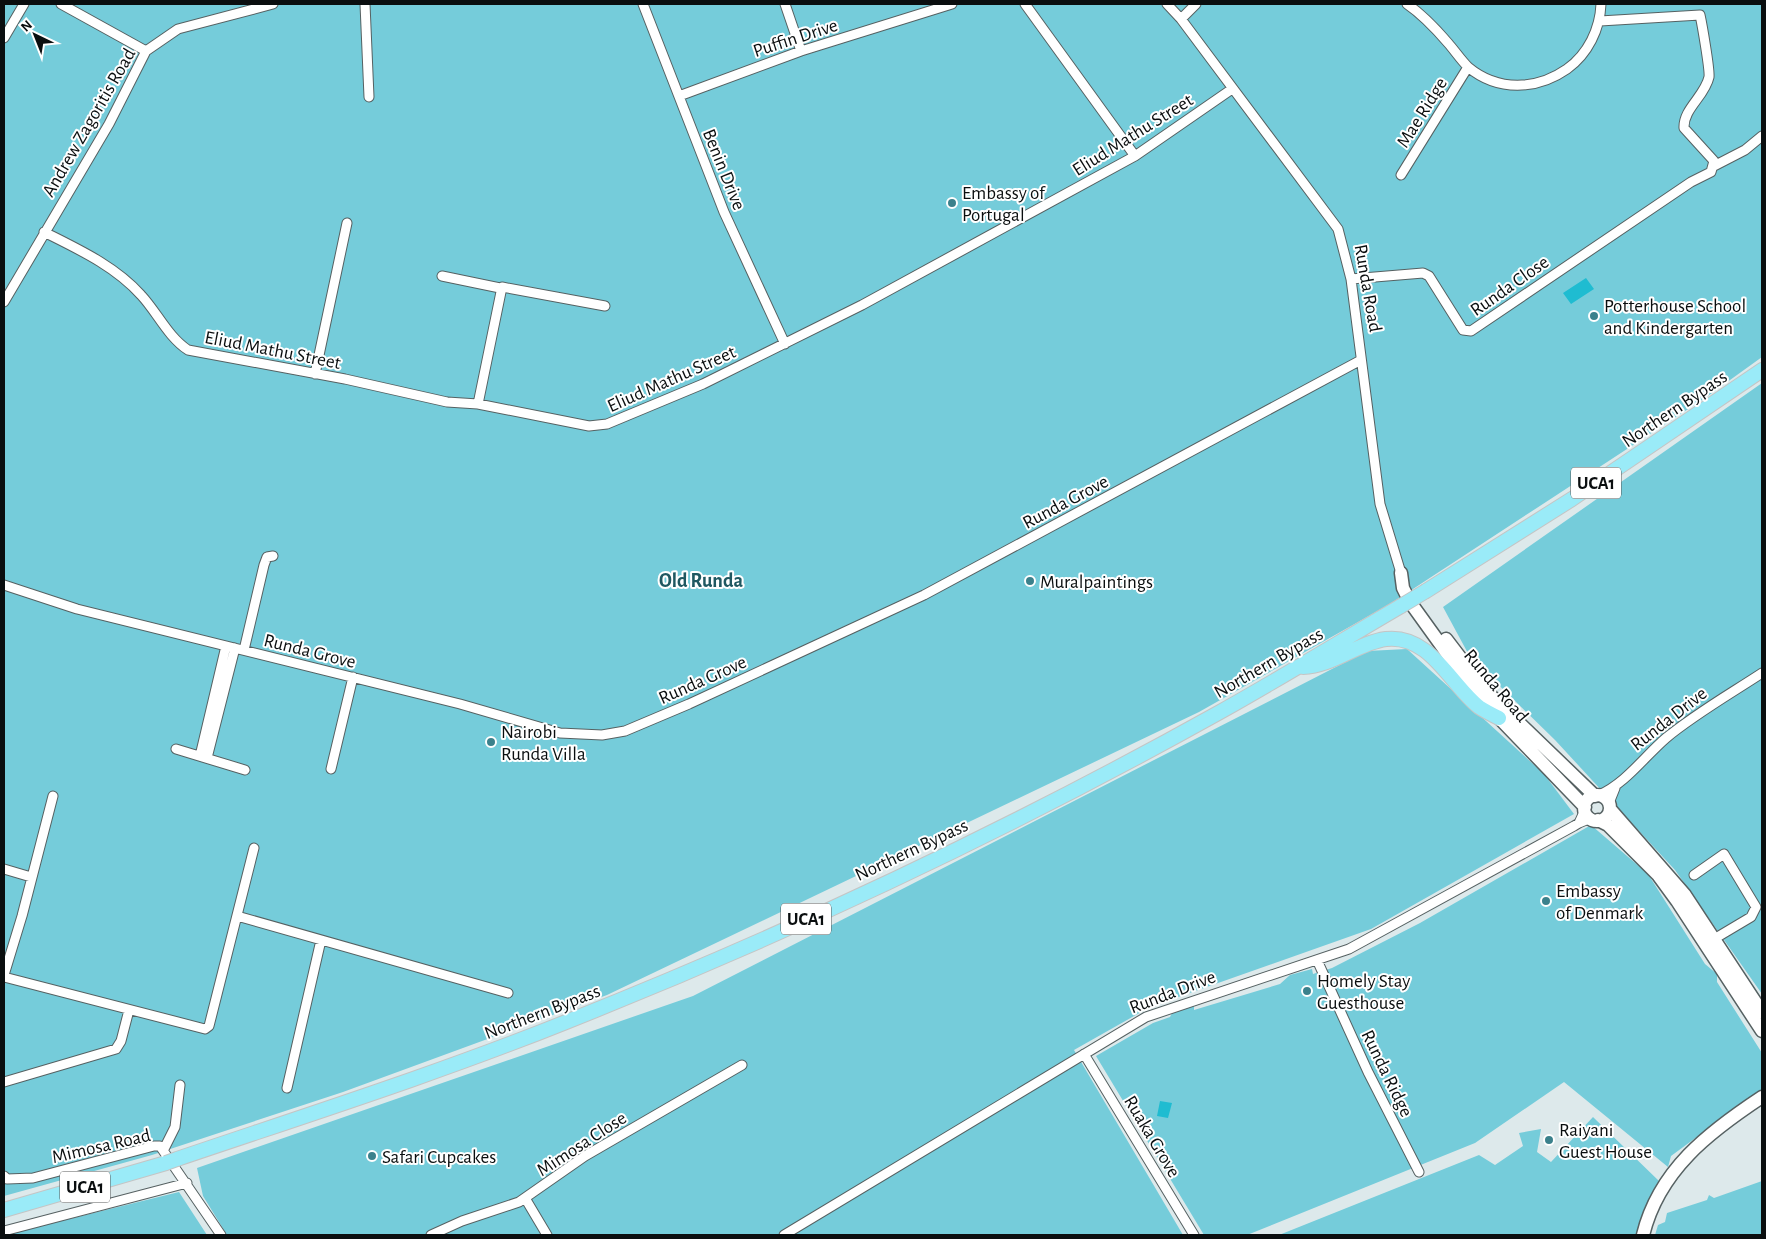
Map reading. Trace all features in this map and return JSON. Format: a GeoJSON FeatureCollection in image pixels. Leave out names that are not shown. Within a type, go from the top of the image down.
{"type":"FeatureCollection","features":[{"type":"Feature","properties":{"kind":"main road","name":"Northern Bypass"},"geometry":{"type":"LineString","coordinates":[[4,1210],[486,1052],[564,1024],[720,958],[938,858],[1040,808],[1214,716],[1401,606],[1572,498],[1762,370]]}},
{"type":"Feature","properties":{"kind":"main road"},"geometry":{"type":"LineString","coordinates":[[1296,668],[1323,664],[1386,639],[1412,642],[1434,658],[1479,706],[1499,718]]}},
{"type":"Feature","properties":{"kind":"street"},"geometry":{"type":"LineString","coordinates":[[4,38],[24,4]]}},
{"type":"Feature","properties":{"kind":"street"},"geometry":{"type":"LineString","coordinates":[[62,4],[146,50]]}},
{"type":"Feature","properties":{"kind":"street","name":"Andrew Zagoritis Road"},"geometry":{"type":"LineString","coordinates":[[4,302],[109,124],[146,50],[178,29],[273,4]]}},
{"type":"Feature","properties":{"kind":"street"},"geometry":{"type":"LineString","coordinates":[[365,4],[369,97]]}},
{"type":"Feature","properties":{"kind":"street","name":"Benin Drive"},"geometry":{"type":"LineString","coordinates":[[643,4],[724,212],[762,288],[785,344]]}},
{"type":"Feature","properties":{"kind":"street"},"geometry":{"type":"LineString","coordinates":[[785,4],[801,51]]}},
{"type":"Feature","properties":{"kind":"street","name":"Puffin Drive"},"geometry":{"type":"LineString","coordinates":[[679,96],[801,51],[952,4]]}},
{"type":"Feature","properties":{"kind":"street"},"geometry":{"type":"LineString","coordinates":[[1025,4],[1135,156]]}},
{"type":"Feature","properties":{"kind":"street"},"geometry":{"type":"LineString","coordinates":[[1181,19],[1196,4]]}},
{"type":"Feature","properties":{"kind":"street","name":"Mae Ridge"},"geometry":{"type":"LineString","coordinates":[[1407,4],[1436,29],[1468,66],[1501,83],[1534,85],[1555,77],[1574,64],[1592,40],[1600,21],[1601,4]]}},
{"type":"Feature","properties":{"kind":"street","name":"Runda Road"},"geometry":{"type":"LineString","coordinates":[[1171,5],[1338,229],[1351,279],[1380,504],[1401,573],[1403,588],[1421,618],[1477,695],[1587,816],[1608,825],[1658,875],[1698,931],[1762,1031]]}},
{"type":"Feature","properties":{"kind":"street"},"geometry":{"type":"LineString","coordinates":[[1600,21],[1700,15],[1709,76],[1699,99],[1685,117],[1684,128],[1714,160],[1714,166],[1745,150],[1762,136]]}},
{"type":"Feature","properties":{"kind":"street","name":"Mae Ridge"},"geometry":{"type":"LineString","coordinates":[[1401,175],[1468,66]]}},
{"type":"Feature","properties":{"kind":"street","name":"Eliud Mathu Street"},"geometry":{"type":"LineString","coordinates":[[44,232],[120,274],[140,294],[178,343],[188,350],[315,374],[446,402],[478,404],[589,426],[606,424],[703,384],[862,305],[1135,156],[1232,89]]}},
{"type":"Feature","properties":{"kind":"street","name":"Runda Close"},"geometry":{"type":"LineString","coordinates":[[1351,279],[1423,274],[1429,276],[1463,330],[1471,331],[1691,182],[1711,172],[1714,166]]}},
{"type":"Feature","properties":{"kind":"street"},"geometry":{"type":"LineString","coordinates":[[315,374],[347,223]]}},
{"type":"Feature","properties":{"kind":"street"},"geometry":{"type":"LineString","coordinates":[[442,276],[605,306]]}},
{"type":"Feature","properties":{"kind":"street"},"geometry":{"type":"LineString","coordinates":[[478,404],[500,288]]}},
{"type":"Feature","properties":{"kind":"street","name":"Runda Grove"},"geometry":{"type":"LineString","coordinates":[[4,585],[78,609],[460,704],[560,733],[602,735],[625,731],[689,704],[924,595],[1361,360]]}},
{"type":"Feature","properties":{"kind":"street"},"geometry":{"type":"LineString","coordinates":[[204,757],[235,648],[267,557],[273,556]]}},
{"type":"Feature","properties":{"kind":"street","name":"Runda Road"},"geometry":{"type":"LineString","coordinates":[[1401,573],[1485,690],[1603,801],[1665,869],[1685,895],[1762,1012]]}},
{"type":"Feature","properties":{"kind":"street","name":"Runda Drive"},"geometry":{"type":"LineString","coordinates":[[784,1235],[1146,1017],[1317,960],[1378,935],[1587,816],[1605,818],[1603,801],[1648,754],[1672,733],[1762,673]]}},
{"type":"Feature","properties":{"kind":"street"},"geometry":{"type":"LineString","coordinates":[[331,769],[353,677]]}},
{"type":"Feature","properties":{"kind":"street"},"geometry":{"type":"LineString","coordinates":[[176,749],[245,770]]}},
{"type":"Feature","properties":{"kind":"street"},"geometry":{"type":"LineString","coordinates":[[54,796],[4,976],[129,1010],[205,1029],[209,1026],[254,848]]}},
{"type":"Feature","properties":{"kind":"street","name":"Runda Drive"},"geometry":{"type":"LineString","coordinates":[[1587,816],[1588,800],[1603,801]]}},
{"type":"Feature","properties":{"kind":"street"},"geometry":{"type":"LineString","coordinates":[[1694,875],[1724,854],[1756,907],[1751,917],[1714,939]]}},
{"type":"Feature","properties":{"kind":"street"},"geometry":{"type":"LineString","coordinates":[[4,869],[31,877]]}},
{"type":"Feature","properties":{"kind":"street"},"geometry":{"type":"LineString","coordinates":[[236,916],[508,993]]}},
{"type":"Feature","properties":{"kind":"street"},"geometry":{"type":"LineString","coordinates":[[287,1088],[321,940]]}},
{"type":"Feature","properties":{"kind":"street","name":"Runda Ridge"},"geometry":{"type":"LineString","coordinates":[[1317,960],[1368,1072],[1419,1172]]}},
{"type":"Feature","properties":{"kind":"street"},"geometry":{"type":"LineString","coordinates":[[4,1082],[116,1049],[122,1041],[129,1010]]}},
{"type":"Feature","properties":{"kind":"street","name":"Ruaka Grove"},"geometry":{"type":"LineString","coordinates":[[1084,1054],[1194,1235]]}},
{"type":"Feature","properties":{"kind":"street","name":"Mimosa Close"},"geometry":{"type":"LineString","coordinates":[[431,1235],[462,1221],[525,1198],[585,1156],[742,1065]]}},
{"type":"Feature","properties":{"kind":"street"},"geometry":{"type":"LineString","coordinates":[[169,1157],[180,1085]]}},
{"type":"Feature","properties":{"kind":"street"},"geometry":{"type":"LineString","coordinates":[[1643,1235],[1660,1192],[1684,1158],[1713,1130],[1762,1097]]}},
{"type":"Feature","properties":{"kind":"street","name":"Mimosa Road"},"geometry":{"type":"LineString","coordinates":[[4,1176],[7,1179],[14,1180],[33,1178],[154,1146],[169,1157],[221,1235]]}},
{"type":"Feature","properties":{"kind":"street"},"geometry":{"type":"LineString","coordinates":[[4,1231],[187,1183]]}},
{"type":"Feature","properties":{"kind":"street"},"geometry":{"type":"LineString","coordinates":[[525,1198],[547,1235]]}},
{"type":"Feature","properties":{"kind":"shaded area"},"geometry":{"type":"Polygon","coordinates":[[[4,4],[1762,4],[1762,357],[1705,398],[1390,604],[1199,712],[607,995],[343,1092],[152,1155],[4,1196],[4,4]]]}},
{"type":"Feature","properties":{"kind":"shaded area"},"geometry":{"type":"Polygon","coordinates":[[[1586,278],[1594,289],[1571,304],[1563,293],[1586,278]]]}},
{"type":"Feature","properties":{"kind":"shaded area"},"geometry":{"type":"Polygon","coordinates":[[[1762,383],[1762,994],[1675,870],[1555,740],[1470,657],[1443,607],[1762,383]]]}},
{"type":"Feature","properties":{"kind":"shaded area"},"geometry":{"type":"Polygon","coordinates":[[[1407,649],[1544,774],[1574,814],[1371,929],[1150,1007],[1074,1050],[1183,1235],[227,1235],[203,1196],[197,1168],[693,996],[1367,651],[1407,649]]]}},
{"type":"Feature","properties":{"kind":"shaded area"},"geometry":{"type":"Polygon","coordinates":[[[1591,825],[1648,874],[1705,964],[1717,974],[1717,982],[1762,1053],[1762,1089],[1671,1156],[1668,1167],[1564,1082],[1475,1143],[1247,1235],[1204,1235],[1096,1056],[1153,1023],[1170,1017],[1172,1013],[1194,1006],[1194,1010],[1280,984],[1290,975],[1312,969],[1313,974],[1332,968],[1420,923],[1591,825]]]}},
{"type":"Feature","properties":{"kind":"shaded area"},"geometry":{"type":"Polygon","coordinates":[[[1160,1101],[1172,1103],[1168,1118],[1157,1116],[1160,1101]]]}},
{"type":"Feature","properties":{"kind":"shaded area"},"geometry":{"type":"Polygon","coordinates":[[[1593,1117],[1660,1182],[1638,1235],[1279,1235],[1479,1155],[1495,1165],[1523,1146],[1519,1133],[1541,1129],[1537,1152],[1551,1162],[1593,1117]]]}},
{"type":"Feature","properties":{"kind":"shaded area"},"geometry":{"type":"Polygon","coordinates":[[[1762,1181],[1762,1235],[1655,1235],[1658,1225],[1665,1222],[1667,1213],[1707,1200],[1709,1195],[1714,1198],[1762,1181]]]}},
{"type":"Feature","properties":{"kind":"shaded area"},"geometry":{"type":"Polygon","coordinates":[[[179,1192],[207,1235],[4,1235],[179,1192]]]}},
{"type":"Feature","properties":{"kind":"place","name":"Embassy of Portugal"},"geometry":{"type":"Point","coordinates":[952,203]}},
{"type":"Feature","properties":{"kind":"place","name":"Potterhouse School and Kindergarten"},"geometry":{"type":"Point","coordinates":[1594,316]}},
{"type":"Feature","properties":{"kind":"place","name":"Muralpaintings"},"geometry":{"type":"Point","coordinates":[1030,581]}},
{"type":"Feature","properties":{"kind":"place","name":"Nairobi Runda Villa"},"geometry":{"type":"Point","coordinates":[491,742]}},
{"type":"Feature","properties":{"kind":"place","name":"Embassy of Denmark"},"geometry":{"type":"Point","coordinates":[1546,901]}},
{"type":"Feature","properties":{"kind":"place","name":"Homely Stay Guesthouse"},"geometry":{"type":"Point","coordinates":[1307,991]}},
{"type":"Feature","properties":{"kind":"place","name":"Raiyani Guest House"},"geometry":{"type":"Point","coordinates":[1549,1140]}},
{"type":"Feature","properties":{"kind":"place","name":"Safari Cupcakes"},"geometry":{"type":"Point","coordinates":[372,1156]}},
{"type":"Feature","properties":{"kind":"district","name":"Old Runda"},"geometry":{"type":"Point","coordinates":[701,580]}}]}
